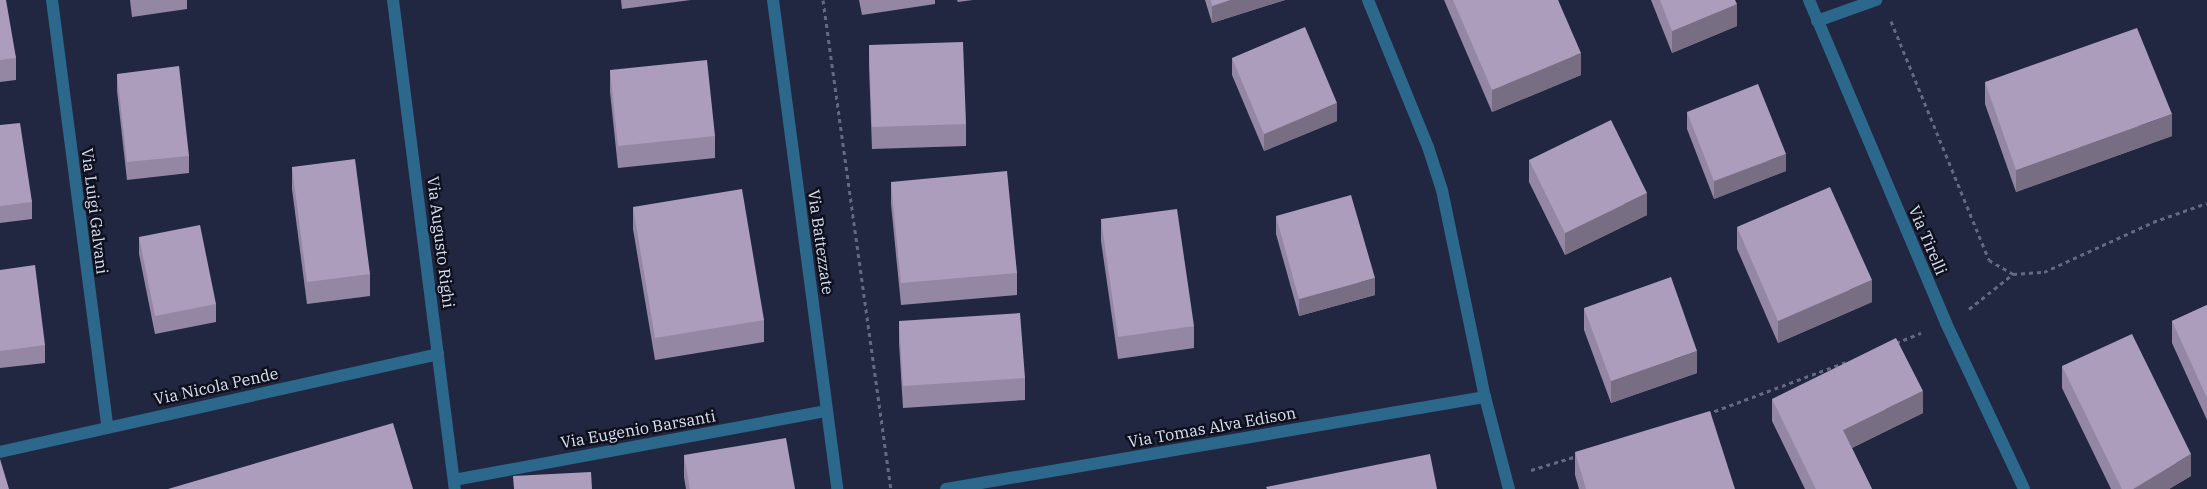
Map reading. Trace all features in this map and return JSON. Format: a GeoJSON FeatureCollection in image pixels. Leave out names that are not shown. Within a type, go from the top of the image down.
{"type":"FeatureCollection","features":[{"type":"Feature","properties":{"kind":"street","name":"Via Luigi Galvani"},"geometry":{"type":"LineString","coordinates":[[52,0],[106,426]]}},
{"type":"Feature","properties":{"kind":"street","name":"Via Augusto Righi"},"geometry":{"type":"LineString","coordinates":[[394,0],[454,484]]}},
{"type":"Feature","properties":{"kind":"street","name":"Via Battezzate"},"geometry":{"type":"LineString","coordinates":[[773,0],[837,489]]}},
{"type":"Feature","properties":{"kind":"street"},"geometry":{"type":"LineString","coordinates":[[1368,0],[1428,147],[1442,190],[1485,396],[1508,484]]}},
{"type":"Feature","properties":{"kind":"street","name":"Via Tirelli"},"geometry":{"type":"LineString","coordinates":[[1809,0],[1946,323],[2024,489]]}},
{"type":"Feature","properties":{"kind":"street"},"geometry":{"type":"LineString","coordinates":[[1817,21],[1876,0]]}},
{"type":"Feature","properties":{"kind":"street","name":"Via Nicola Pende"},"geometry":{"type":"LineString","coordinates":[[0,452],[106,426],[438,354]]}},
{"type":"Feature","properties":{"kind":"street","name":"Via Tomas Alva Edison"},"geometry":{"type":"LineString","coordinates":[[946,489],[1485,396]]}},
{"type":"Feature","properties":{"kind":"street","name":"Via Eugenio Barsanti"},"geometry":{"type":"LineString","coordinates":[[454,484],[827,411]]}},
{"type":"Feature","properties":{"kind":"path"},"geometry":{"type":"LineString","coordinates":[[823,0],[890,489]]}},
{"type":"Feature","properties":{"kind":"path"},"geometry":{"type":"LineString","coordinates":[[1890,18],[1989,260],[2013,274],[2044,272],[2153,222],[2207,203]]}},
{"type":"Feature","properties":{"kind":"path"},"geometry":{"type":"LineString","coordinates":[[1891,345],[1946,323],[1984,300],[2013,274]]}},
{"type":"Feature","properties":{"kind":"path"},"geometry":{"type":"LineString","coordinates":[[1705,415],[1854,360]]}},
{"type":"Feature","properties":{"kind":"path"},"geometry":{"type":"LineString","coordinates":[[1508,484],[1582,454]]}},
{"type":"Feature","properties":{"kind":"building"},"geometry":{"type":"Polygon","coordinates":[[[0,0],[6,0],[16,58],[0,60],[0,0]]]}},
{"type":"Feature","properties":{"kind":"building"},"geometry":{"type":"Polygon","coordinates":[[[1211,0],[1230,0],[1212,6],[1211,0]]]}},
{"type":"Feature","properties":{"kind":"building"},"geometry":{"type":"Polygon","coordinates":[[[1453,0],[1558,0],[1581,53],[1492,90],[1453,0]]]}},
{"type":"Feature","properties":{"kind":"building"},"geometry":{"type":"Polygon","coordinates":[[[1660,0],[1735,0],[1737,4],[1672,31],[1660,0]]]}},
{"type":"Feature","properties":{"kind":"building"},"geometry":{"type":"Polygon","coordinates":[[[1305,27],[1337,103],[1264,134],[1232,58],[1305,27]]]}},
{"type":"Feature","properties":{"kind":"building"},"geometry":{"type":"Polygon","coordinates":[[[2137,28],[2172,114],[2016,170],[1985,82],[2137,28]]]}},
{"type":"Feature","properties":{"kind":"building"},"geometry":{"type":"Polygon","coordinates":[[[963,42],[966,124],[872,127],[869,45],[963,42]]]}},
{"type":"Feature","properties":{"kind":"building"},"geometry":{"type":"Polygon","coordinates":[[[707,60],[715,136],[618,146],[610,70],[707,60]]]}},
{"type":"Feature","properties":{"kind":"building"},"geometry":{"type":"Polygon","coordinates":[[[179,66],[189,156],[127,162],[117,74],[179,66]]]}},
{"type":"Feature","properties":{"kind":"building"},"geometry":{"type":"Polygon","coordinates":[[[1758,84],[1786,154],[1714,181],[1687,112],[1758,84]]]}},
{"type":"Feature","properties":{"kind":"building"},"geometry":{"type":"Polygon","coordinates":[[[1611,120],[1647,193],[1565,233],[1529,160],[1611,120]]]}},
{"type":"Feature","properties":{"kind":"building"},"geometry":{"type":"Polygon","coordinates":[[[20,123],[32,202],[0,206],[0,125],[20,123]]]}},
{"type":"Feature","properties":{"kind":"building"},"geometry":{"type":"Polygon","coordinates":[[[355,159],[370,274],[307,282],[292,167],[355,159]]]}},
{"type":"Feature","properties":{"kind":"building"},"geometry":{"type":"Polygon","coordinates":[[[1007,171],[1017,273],[901,283],[891,182],[1007,171]]]}},
{"type":"Feature","properties":{"kind":"building"},"geometry":{"type":"Polygon","coordinates":[[[1830,187],[1872,280],[1778,321],[1737,227],[1830,187]]]}},
{"type":"Feature","properties":{"kind":"building"},"geometry":{"type":"Polygon","coordinates":[[[742,189],[764,320],[655,338],[633,207],[742,189]]]}},
{"type":"Feature","properties":{"kind":"building"},"geometry":{"type":"Polygon","coordinates":[[[1351,195],[1375,278],[1299,299],[1276,216],[1351,195]]]}},
{"type":"Feature","properties":{"kind":"building"},"geometry":{"type":"Polygon","coordinates":[[[1177,209],[1194,326],[1118,337],[1101,219],[1177,209]]]}},
{"type":"Feature","properties":{"kind":"building"},"geometry":{"type":"Polygon","coordinates":[[[200,225],[216,304],[155,316],[139,237],[200,225]]]}},
{"type":"Feature","properties":{"kind":"building"},"geometry":{"type":"Polygon","coordinates":[[[35,265],[45,345],[0,351],[0,270],[35,265]]]}},
{"type":"Feature","properties":{"kind":"building"},"geometry":{"type":"Polygon","coordinates":[[[1671,277],[1697,351],[1611,381],[1584,308],[1671,277]]]}},
{"type":"Feature","properties":{"kind":"building"},"geometry":{"type":"Polygon","coordinates":[[[2207,305],[2207,398],[2172,321],[2207,305]]]}},
{"type":"Feature","properties":{"kind":"building"},"geometry":{"type":"Polygon","coordinates":[[[1020,313],[1025,378],[903,386],[899,321],[1020,313]]]}},
{"type":"Feature","properties":{"kind":"building"},"geometry":{"type":"Polygon","coordinates":[[[2132,334],[2191,454],[2133,489],[2122,489],[2062,366],[2132,334]]]}},
{"type":"Feature","properties":{"kind":"building"},"geometry":{"type":"Polygon","coordinates":[[[1896,338],[1923,391],[1843,430],[1872,489],[1816,489],[1772,399],[1896,338]]]}},
{"type":"Feature","properties":{"kind":"building"},"geometry":{"type":"Polygon","coordinates":[[[1710,411],[1735,489],[1586,489],[1575,452],[1710,411]]]}},
{"type":"Feature","properties":{"kind":"building"},"geometry":{"type":"Polygon","coordinates":[[[393,423],[413,489],[168,489],[393,423]]]}},
{"type":"Feature","properties":{"kind":"building"},"geometry":{"type":"Polygon","coordinates":[[[786,438],[795,489],[690,489],[684,455],[786,438]]]}},
{"type":"Feature","properties":{"kind":"building"},"geometry":{"type":"Polygon","coordinates":[[[1430,454],[1437,489],[1267,489],[1266,487],[1430,454]]]}},
{"type":"Feature","properties":{"kind":"building"},"geometry":{"type":"Polygon","coordinates":[[[0,459],[9,489],[0,489],[0,459]]]}},
{"type":"Feature","properties":{"kind":"building"},"geometry":{"type":"Polygon","coordinates":[[[591,472],[592,489],[514,489],[513,476],[591,472]]]}}]}
